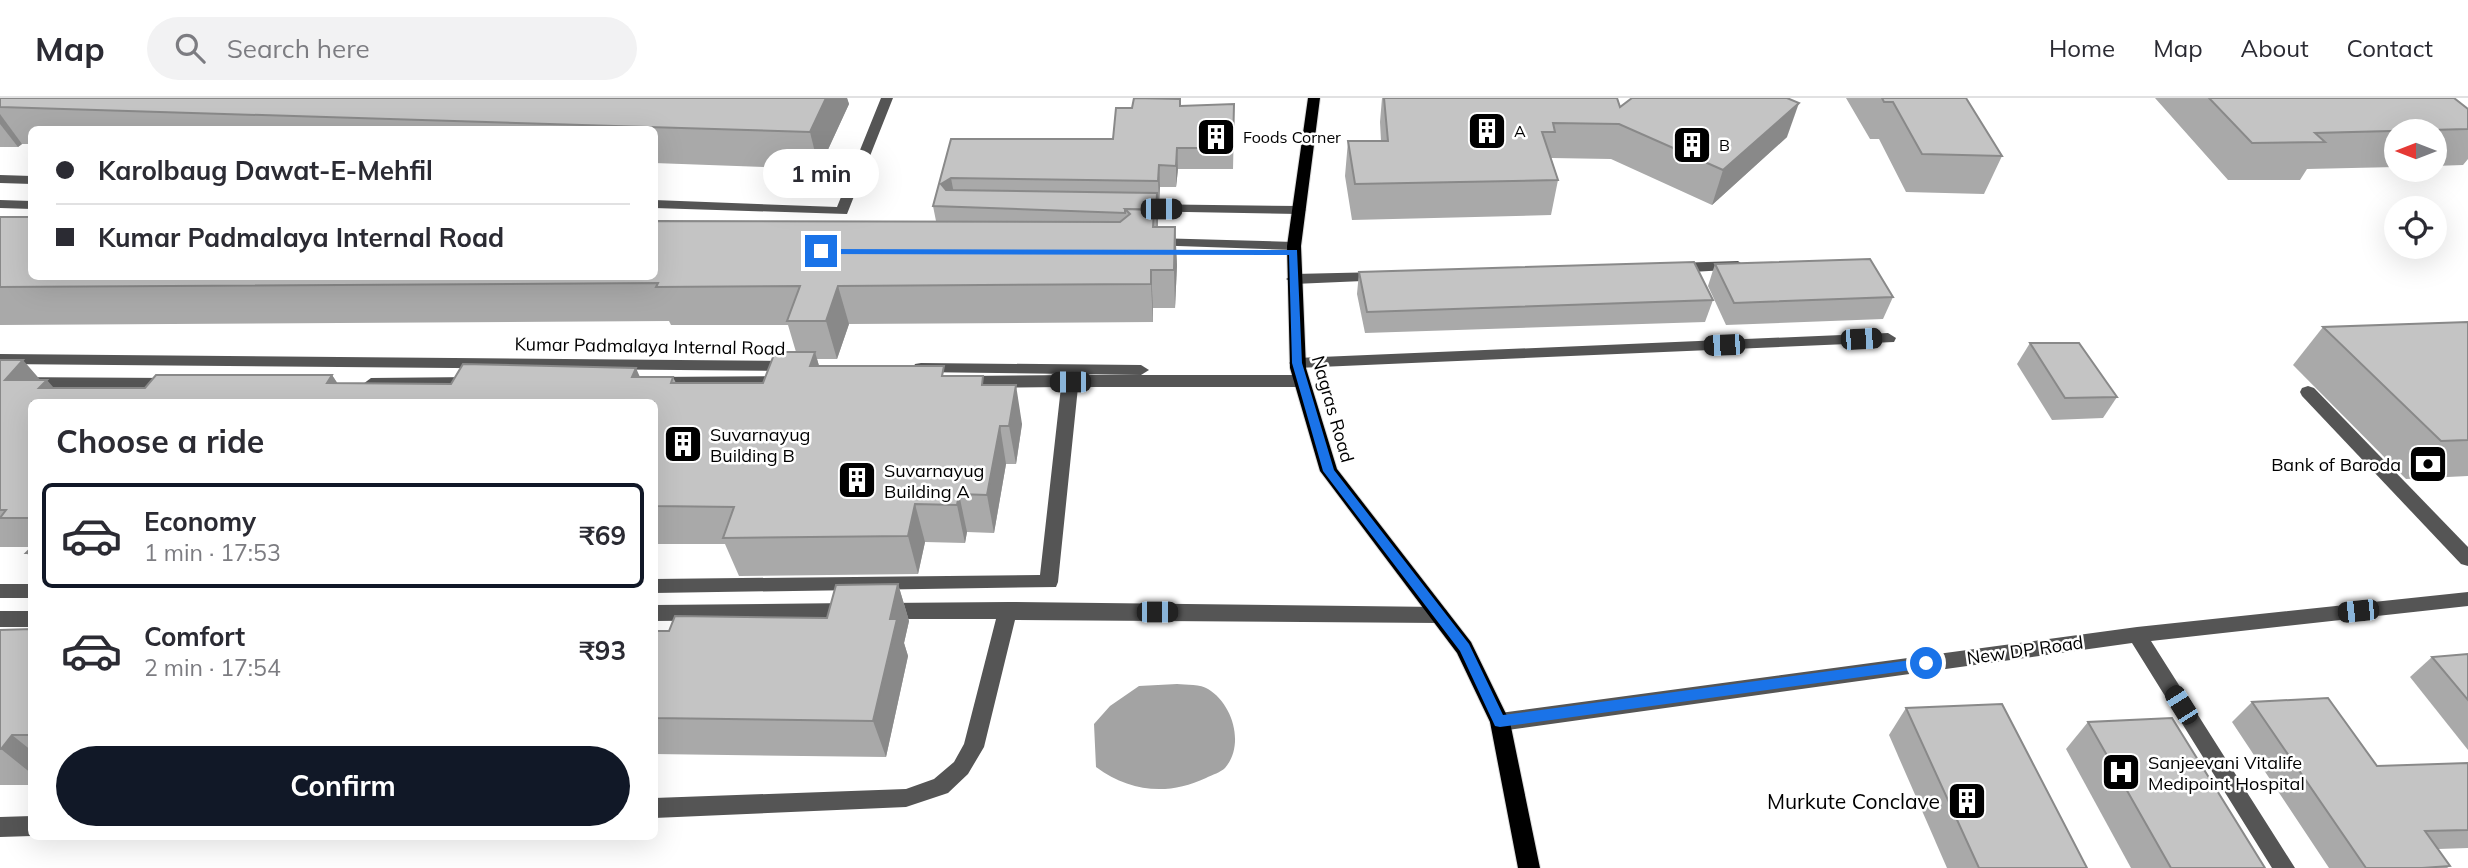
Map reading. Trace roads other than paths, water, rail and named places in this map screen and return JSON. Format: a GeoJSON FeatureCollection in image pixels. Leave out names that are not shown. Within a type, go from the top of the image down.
{"type":"FeatureCollection","features":[{"type":"Feature","properties":{"kind":"main road","name":"Nagras Road"},"geometry":{"type":"LineString","coordinates":[[1314,98],[1294,249],[1299,372],[1329,471],[1464,648],[1500,722],[1528,868]]}},
{"type":"Feature","properties":{"kind":"street"},"geometry":{"type":"LineString","coordinates":[[658,204],[842,211],[887,98]]}},
{"type":"Feature","properties":{"kind":"street"},"geometry":{"type":"LineString","coordinates":[[0,179],[28,180]]}},
{"type":"Feature","properties":{"kind":"street"},"geometry":{"type":"LineString","coordinates":[[0,204],[28,205]]}},
{"type":"Feature","properties":{"kind":"street"},"geometry":{"type":"LineString","coordinates":[[1116,208],[1299,210]]}},
{"type":"Feature","properties":{"kind":"street"},"geometry":{"type":"LineString","coordinates":[[1138,246],[1294,249]]}},
{"type":"Feature","properties":{"kind":"street"},"geometry":{"type":"LineString","coordinates":[[1656,269],[1753,265]]}},
{"type":"Feature","properties":{"kind":"street"},"geometry":{"type":"LineString","coordinates":[[1294,279],[1396,276]]}},
{"type":"Feature","properties":{"kind":"street"},"geometry":{"type":"LineString","coordinates":[[918,382],[1070,382],[1299,372],[1888,338]]}},
{"type":"Feature","properties":{"kind":"street","name":"Kumar Padmalaya Internal Road"},"geometry":{"type":"LineString","coordinates":[[0,359],[808,374],[640,383]]}},
{"type":"Feature","properties":{"kind":"street"},"geometry":{"type":"LineString","coordinates":[[908,368],[1299,372]]}},
{"type":"Feature","properties":{"kind":"street"},"geometry":{"type":"LineString","coordinates":[[658,586],[1049,582],[1070,382]]}},
{"type":"Feature","properties":{"kind":"street"},"geometry":{"type":"LineString","coordinates":[[0,383],[195,384]]}},
{"type":"Feature","properties":{"kind":"street"},"geometry":{"type":"LineString","coordinates":[[348,384],[487,383]]}},
{"type":"Feature","properties":{"kind":"street"},"geometry":{"type":"LineString","coordinates":[[2308,392],[2468,559]]}},
{"type":"Feature","properties":{"kind":"street"},"geometry":{"type":"LineString","coordinates":[[0,591],[28,591]]}},
{"type":"Feature","properties":{"kind":"street","name":"New DP Road"},"geometry":{"type":"LineString","coordinates":[[1500,722],[2137,635],[2468,598]]}},
{"type":"Feature","properties":{"kind":"street"},"geometry":{"type":"LineString","coordinates":[[658,613],[1008,610],[1439,615]]}},
{"type":"Feature","properties":{"kind":"street"},"geometry":{"type":"LineString","coordinates":[[658,808],[864,802],[906,798],[941,786],[961,768],[974,747],[1008,610]]}},
{"type":"Feature","properties":{"kind":"street"},"geometry":{"type":"LineString","coordinates":[[0,619],[28,619]]}},
{"type":"Feature","properties":{"kind":"street"},"geometry":{"type":"LineString","coordinates":[[2137,635],[2284,868]]}},
{"type":"Feature","properties":{"kind":"street"},"geometry":{"type":"LineString","coordinates":[[0,827],[28,826]]}},
{"type":"Feature","properties":{"kind":"place","name":"A"},"geometry":{"type":"Point","coordinates":[1487,131]}},
{"type":"Feature","properties":{"kind":"place","name":"Foods Corner"},"geometry":{"type":"Point","coordinates":[1216,137]}},
{"type":"Feature","properties":{"kind":"place","name":"B"},"geometry":{"type":"Point","coordinates":[1692,145]}},
{"type":"Feature","properties":{"kind":"place","name":"Suvarnayug Building B"},"geometry":{"type":"Point","coordinates":[683,444]}},
{"type":"Feature","properties":{"kind":"place","name":"Bank of Baroda"},"geometry":{"type":"Point","coordinates":[2428,464]}},
{"type":"Feature","properties":{"kind":"place","name":"Suvarnayug Building A"},"geometry":{"type":"Point","coordinates":[857,480]}},
{"type":"Feature","properties":{"kind":"place","name":"Sanjeevani Vitalife Medipoint Hospital"},"geometry":{"type":"Point","coordinates":[2121,772]}},
{"type":"Feature","properties":{"kind":"place","name":"Murkute Conclave"},"geometry":{"type":"Point","coordinates":[1967,801]}}]}
